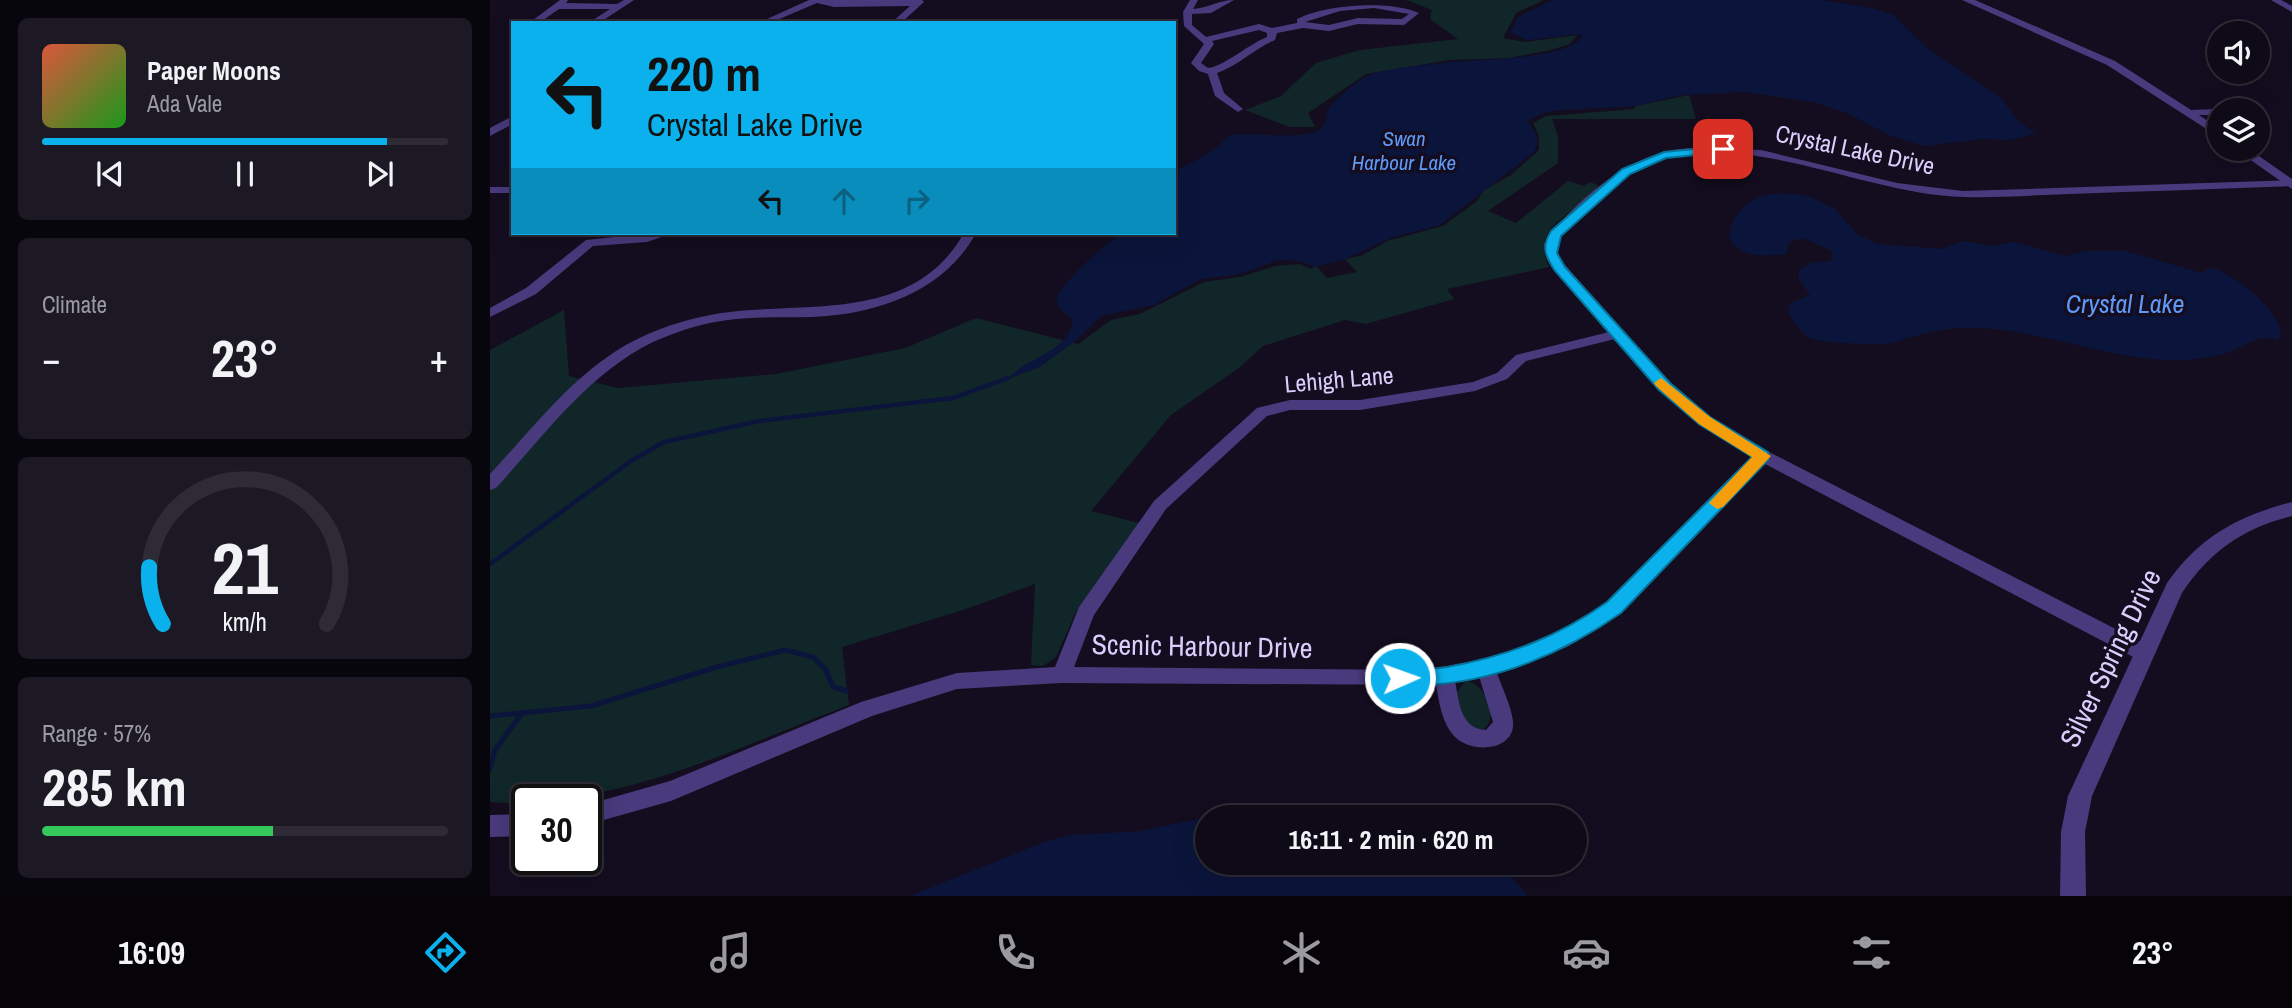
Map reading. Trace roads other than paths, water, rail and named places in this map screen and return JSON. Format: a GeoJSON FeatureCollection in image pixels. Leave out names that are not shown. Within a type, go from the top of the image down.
{"type":"FeatureCollection","features":[{"type":"Feature","properties":{"kind":"street"},"geometry":{"type":"LineString","coordinates":[[536,21],[566,0]]}},
{"type":"Feature","properties":{"kind":"street"},"geometry":{"type":"LineString","coordinates":[[595,21],[615,6],[630,0]]}},
{"type":"Feature","properties":{"kind":"street"},"geometry":{"type":"LineString","coordinates":[[767,21],[816,0],[920,2]]}},
{"type":"Feature","properties":{"kind":"street"},"geometry":{"type":"LineString","coordinates":[[1194,0],[1187,12],[1188,26],[1206,40],[1209,48],[1196,64],[1211,70],[1229,67],[1247,50],[1272,37],[1272,31]]}},
{"type":"Feature","properties":{"kind":"street"},"geometry":{"type":"LineString","coordinates":[[1187,12],[1208,11],[1230,0]]}},
{"type":"Feature","properties":{"kind":"street"},"geometry":{"type":"LineString","coordinates":[[1967,0],[2103,59],[2207,125]]}},
{"type":"Feature","properties":{"kind":"street"},"geometry":{"type":"LineString","coordinates":[[2275,0],[2292,9]]}},
{"type":"Feature","properties":{"kind":"street"},"geometry":{"type":"LineString","coordinates":[[897,21],[920,2]]}},
{"type":"Feature","properties":{"kind":"street"},"geometry":{"type":"LineString","coordinates":[[1206,40],[1241,29],[1259,27],[1272,31],[1303,25],[1318,29],[1358,21],[1404,22],[1416,13],[1408,8],[1353,2],[1308,15],[1300,21],[1303,25]]}},
{"type":"Feature","properties":{"kind":"street"},"geometry":{"type":"LineString","coordinates":[[557,6],[615,6]]}},
{"type":"Feature","properties":{"kind":"street"},"geometry":{"type":"LineString","coordinates":[[1211,70],[1219,94],[1237,109]]}},
{"type":"Feature","properties":{"kind":"street"},"geometry":{"type":"LineString","coordinates":[[2190,113],[2207,112]]}},
{"type":"Feature","properties":{"kind":"street"},"geometry":{"type":"LineString","coordinates":[[490,133],[511,120]]}},
{"type":"Feature","properties":{"kind":"street","name":"Crystal Lake Drive"},"geometry":{"type":"LineString","coordinates":[[2144,653],[1763,456],[1687,407],[1560,268],[1551,253],[1550,244],[1564,225],[1626,171],[1664,155],[1698,150],[1752,151],[1905,187],[1962,194],[2291,184]]}},
{"type":"Feature","properties":{"kind":"street"},"geometry":{"type":"LineString","coordinates":[[2258,161],[2291,184]]}},
{"type":"Feature","properties":{"kind":"street"},"geometry":{"type":"LineString","coordinates":[[490,190],[511,190]]}},
{"type":"Feature","properties":{"kind":"street"},"geometry":{"type":"LineString","coordinates":[[490,313],[531,291],[590,243],[659,235]]}},
{"type":"Feature","properties":{"kind":"street"},"geometry":{"type":"LineString","coordinates":[[490,484],[594,375],[634,346],[671,330],[722,317],[829,312],[877,301],[915,286],[941,270],[961,250],[969,235]]}},
{"type":"Feature","properties":{"kind":"street","name":"Lehigh Lane"},"geometry":{"type":"LineString","coordinates":[[1061,675],[1086,612],[1160,505],[1262,412],[1290,405],[1360,405],[1475,386],[1502,376],[1521,358],[1618,334]]}},
{"type":"Feature","properties":{"kind":"street","name":"Scenic Harbour Drive"},"geometry":{"type":"LineString","coordinates":[[602,810],[671,791],[868,708],[920,690],[987,677],[1444,676],[1486,668],[1545,648],[1588,626],[1614,607],[1763,456]]}},
{"type":"Feature","properties":{"kind":"street","name":"Silver Spring Drive"},"geometry":{"type":"LineString","coordinates":[[2073,896],[2072,844],[2080,796],[2174,589],[2199,553],[2247,523],[2292,509]]}},
{"type":"Feature","properties":{"kind":"street"},"geometry":{"type":"LineString","coordinates":[[1444,676],[1457,728],[1471,738],[1490,739],[1501,730],[1503,722],[1486,668]]}},
{"type":"Feature","properties":{"kind":"street"},"geometry":{"type":"LineString","coordinates":[[490,826],[511,825]]}},
{"type":"Feature","properties":{"kind":"water","name":"Swan Harbour Lake"},"geometry":{"type":"Polygon","coordinates":[[[1553,0],[1822,0],[1872,8],[1893,15],[1926,47],[2001,98],[2017,120],[2036,134],[2009,140],[1983,139],[1924,146],[1889,135],[1847,113],[1813,102],[1745,92],[1681,95],[1635,106],[1546,112],[1527,121],[1536,135],[1534,152],[1440,225],[1393,237],[1345,259],[1314,267],[1300,261],[1278,260],[1241,274],[1201,279],[1154,305],[1101,316],[1078,339],[1040,367],[1008,379],[1025,365],[1055,348],[1070,331],[1073,320],[1062,311],[1056,300],[1066,283],[1097,253],[1120,235],[1176,235],[1176,171],[1214,150],[1230,135],[1313,133],[1325,124],[1334,102],[1359,81],[1376,73],[1421,65],[1546,53],[1564,49],[1576,42],[1582,34],[1527,40],[1510,32],[1518,17],[1553,0]]]}},
{"type":"Feature","properties":{"kind":"water","name":"Crystal Lake"},"geometry":{"type":"Polygon","coordinates":[[[1772,194],[1809,196],[1835,209],[1857,234],[1877,244],[1942,249],[1963,241],[1992,246],[2014,242],[2065,256],[2087,251],[2126,251],[2201,273],[2209,268],[2230,276],[2254,294],[2273,315],[2281,335],[2277,340],[2257,339],[2221,354],[2180,360],[2125,355],[2043,337],[1987,329],[1942,330],[1886,344],[1813,339],[1801,331],[1788,312],[1791,303],[1810,295],[1799,279],[1799,270],[1810,263],[1831,261],[1832,251],[1803,238],[1789,242],[1787,254],[1754,254],[1739,249],[1729,236],[1737,214],[1752,201],[1772,194]]]}},
{"type":"Feature","properties":{"kind":"water"},"geometry":{"type":"Polygon","coordinates":[[[1195,820],[1195,875],[1508,875],[1528,896],[910,896],[1047,841],[1072,835],[1142,831],[1195,820]]]}},
{"type":"Feature","properties":{"kind":"waterway"},"geometry":{"type":"LineString","coordinates":[[490,564],[631,461],[664,442],[759,421],[953,398],[1008,378]]}},
{"type":"Feature","properties":{"kind":"waterway"},"geometry":{"type":"LineString","coordinates":[[490,716],[591,706],[717,667],[786,650],[813,657],[826,670],[833,687],[847,691]]}},
{"type":"Feature","properties":{"kind":"waterway"},"geometry":{"type":"LineString","coordinates":[[490,769],[495,750],[522,713]]}}]}
